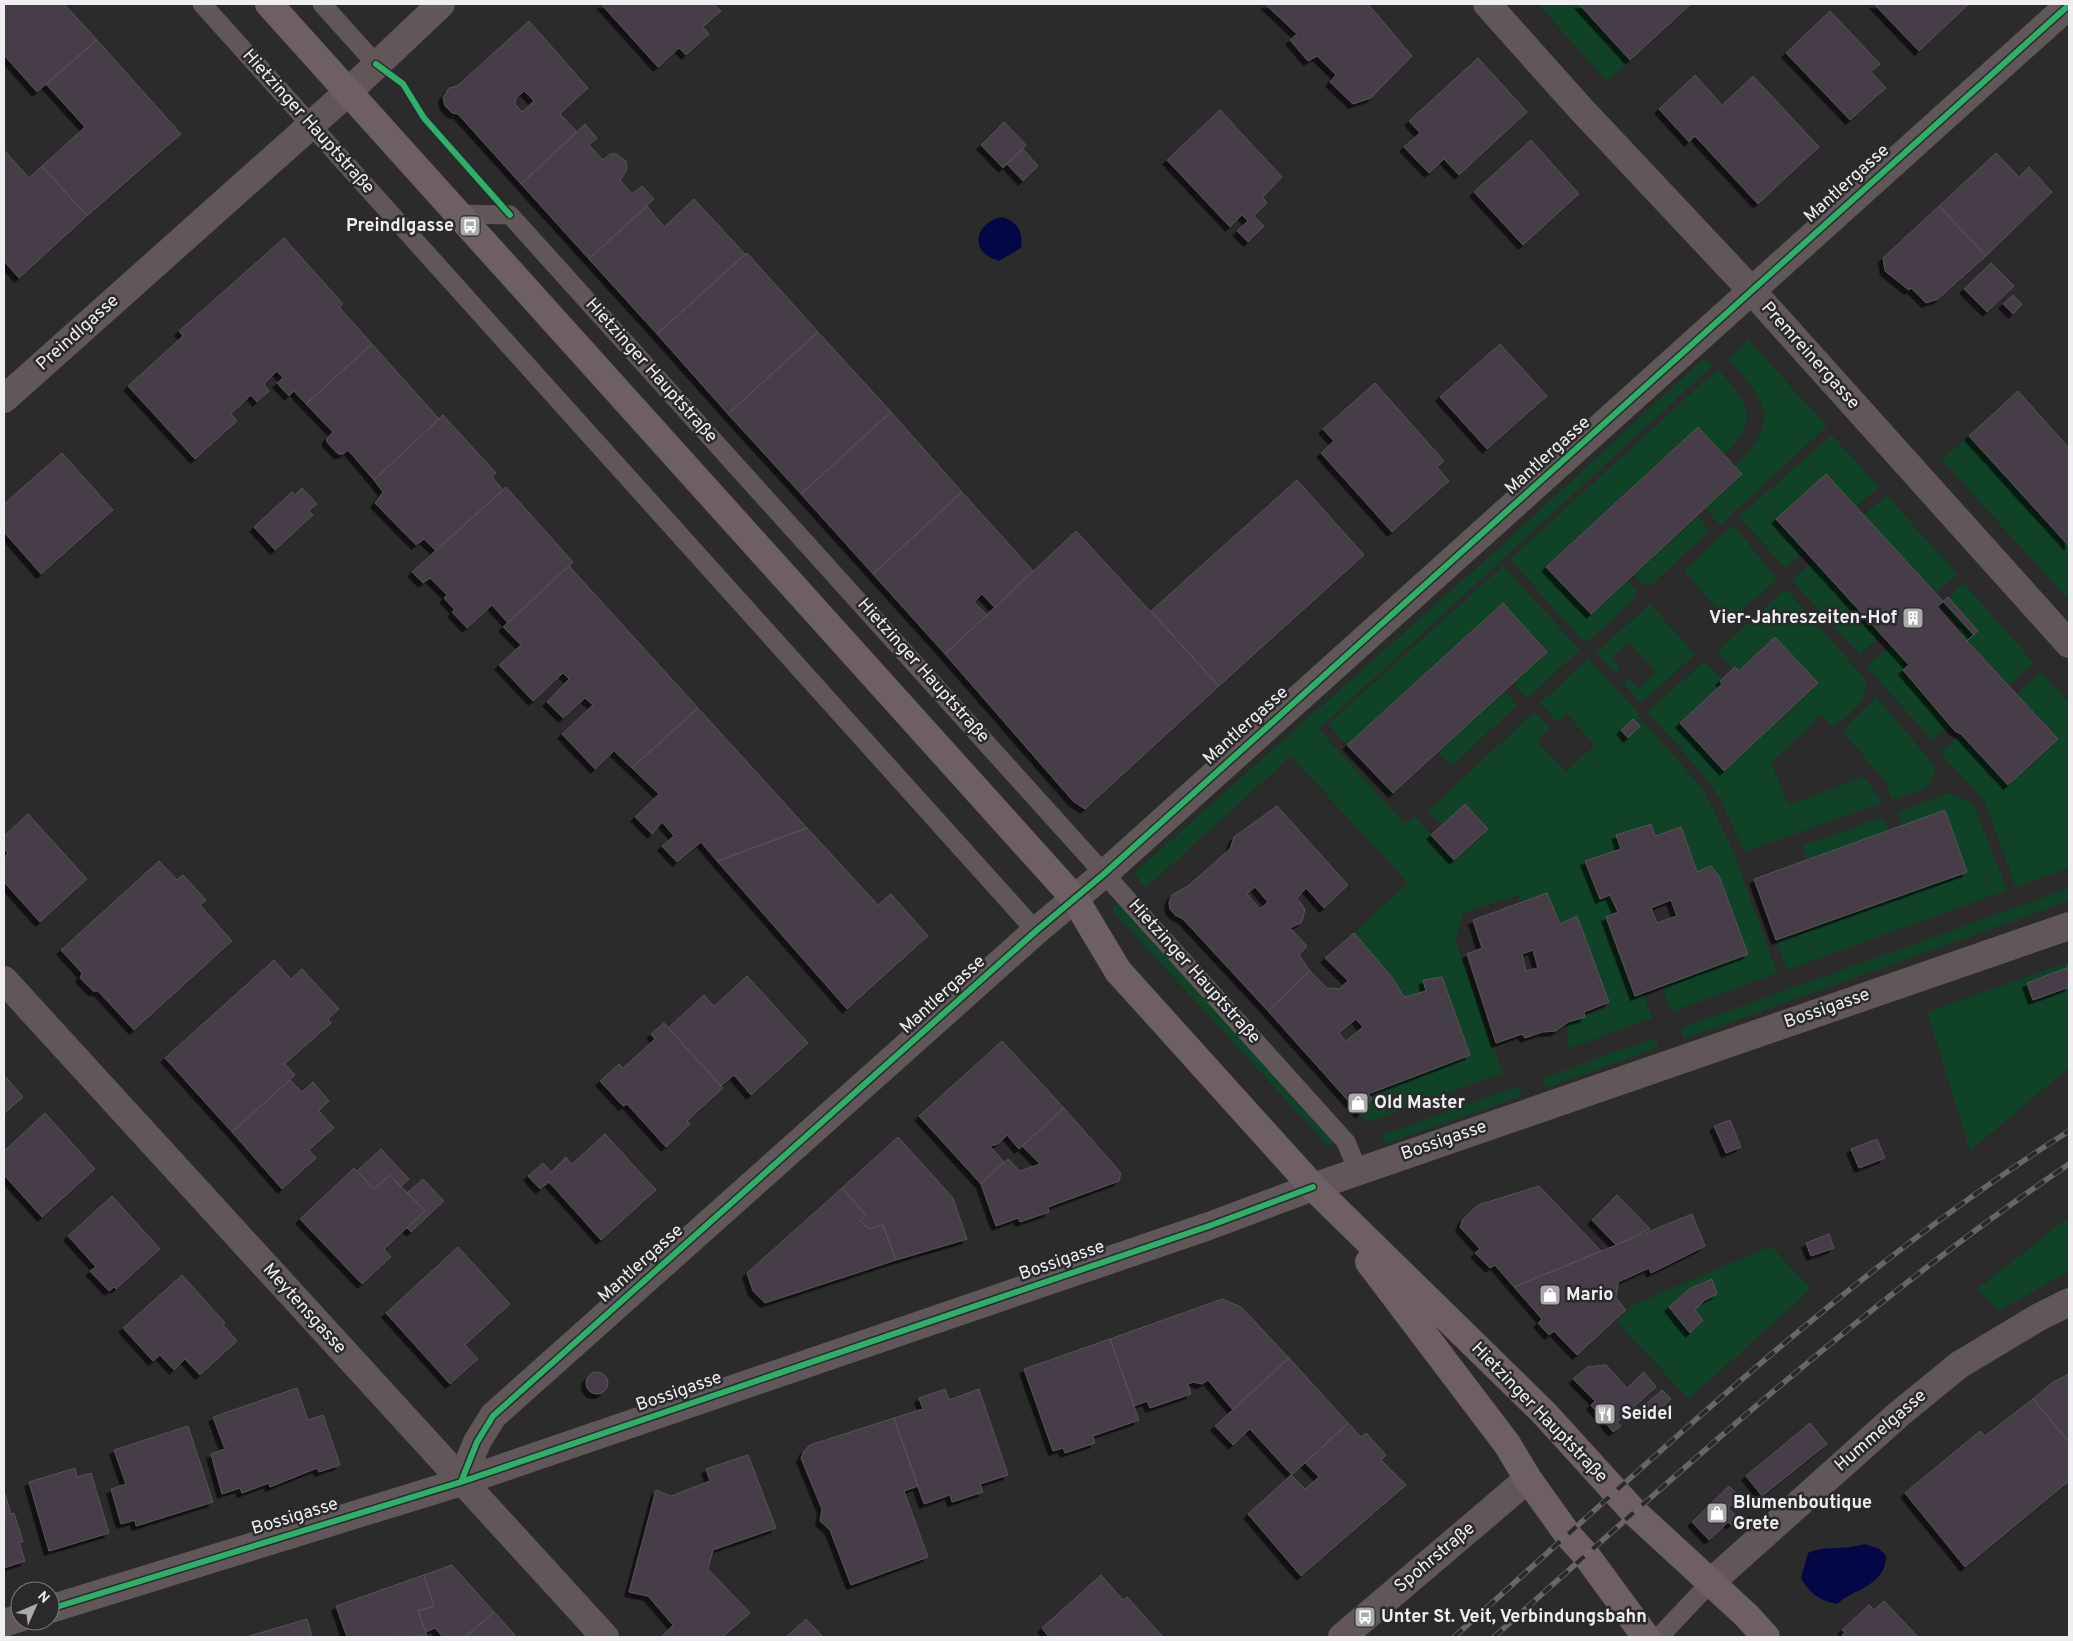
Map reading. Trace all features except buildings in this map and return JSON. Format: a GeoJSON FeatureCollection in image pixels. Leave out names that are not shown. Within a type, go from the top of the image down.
{"type":"FeatureCollection","features":[{"type":"Feature","properties":{"kind":"main road","name":"Hietzinger Hauptstraße"},"geometry":{"type":"LineString","coordinates":[[269,4],[1075,899],[1118,971],[1313,1187],[1544,1413],[1634,1512],[1746,1615],[1766,1637]]}},
{"type":"Feature","properties":{"kind":"main road","name":"Hietzinger Hauptstraße"},"geometry":{"type":"LineString","coordinates":[[1313,1187],[1507,1444],[1528,1479],[1646,1637]]}},
{"type":"Feature","properties":{"kind":"street","name":"Preindlgasse"},"geometry":{"type":"LineString","coordinates":[[4,399],[348,92],[441,4]]}},
{"type":"Feature","properties":{"kind":"street","name":"Premreinergasse"},"geometry":{"type":"LineString","coordinates":[[1487,4],[1580,108],[1751,290],[2069,644]]}},
{"type":"Feature","properties":{"kind":"street","name":"Mantlergasse"},"geometry":{"type":"LineString","coordinates":[[461,1482],[477,1442],[493,1416],[1036,931],[1106,873],[1693,346],[1751,290],[2069,5]]}},
{"type":"Feature","properties":{"kind":"street","name":"Bossigasse"},"geometry":{"type":"LineString","coordinates":[[60,1606],[461,1482],[1209,1226],[1358,1171],[2069,926]]}},
{"type":"Feature","properties":{"kind":"street","name":"Meytensgasse"},"geometry":{"type":"LineString","coordinates":[[4,980],[461,1482],[605,1637]]}},
{"type":"Feature","properties":{"kind":"street","name":"Hummelgasse"},"geometry":{"type":"LineString","coordinates":[[1710,1583],[1877,1434],[1959,1365],[2039,1317],[2069,1302]]}},
{"type":"Feature","properties":{"kind":"street","name":"Spohrstraße"},"geometry":{"type":"LineString","coordinates":[[1342,1637],[1528,1479]]}},
{"type":"Feature","properties":{"kind":"lane","name":"Hietzinger Hauptstraße"},"geometry":{"type":"LineString","coordinates":[[202,4],[1036,931]]}},
{"type":"Feature","properties":{"kind":"lane"},"geometry":{"type":"LineString","coordinates":[[322,4],[376,64]]}},
{"type":"Feature","properties":{"kind":"lane","name":"Hietzinger Hauptstraße"},"geometry":{"type":"LineString","coordinates":[[460,214],[510,215],[1106,873],[1346,1142],[1358,1171]]}},
{"type":"Feature","properties":{"kind":"lane"},"geometry":{"type":"LineString","coordinates":[[1659,1637],[1710,1583]]}},
{"type":"Feature","properties":{"kind":"green space"},"geometry":{"type":"Polygon","coordinates":[[[1538,4],[1579,4],[1630,60],[1607,81],[1538,4]]]}},
{"type":"Feature","properties":{"kind":"green space"},"geometry":{"type":"Polygon","coordinates":[[[1748,340],[1827,426],[1720,525],[1705,508],[1742,474],[1735,466],[1750,450],[1759,436],[1763,423],[1763,411],[1752,386],[1728,359],[1748,340]]]}},
{"type":"Feature","properties":{"kind":"green space"},"geometry":{"type":"Polygon","coordinates":[[[1704,358],[1712,366],[1308,739],[1319,730],[1405,824],[1414,816],[1454,860],[1488,829],[1465,804],[1442,825],[1428,811],[1534,712],[1550,728],[1537,741],[1566,772],[1595,745],[1567,714],[1557,722],[1540,703],[1588,659],[1639,714],[1638,716],[1703,789],[1733,851],[1777,973],[1671,1012],[1662,986],[1747,954],[1719,876],[1711,867],[1697,872],[1681,827],[1655,836],[1651,825],[1616,835],[1621,849],[1585,861],[1610,895],[1618,912],[1606,918],[1635,995],[1643,993],[1652,1018],[1567,1049],[1568,1022],[1609,1007],[1577,917],[1560,924],[1546,893],[1522,902],[1518,895],[1463,913],[1455,940],[1503,1073],[1368,1122],[1360,1114],[1372,1100],[1368,1094],[1470,1055],[1442,977],[1423,980],[1426,991],[1404,997],[1392,977],[1354,933],[1408,883],[1291,756],[1146,888],[1134,873],[1497,550],[1704,358]]]}},
{"type":"Feature","properties":{"kind":"green space"},"geometry":{"type":"Polygon","coordinates":[[[1718,369],[1743,401],[1747,420],[1736,441],[1725,454],[1698,427],[1546,566],[1591,614],[1627,580],[1636,590],[1636,597],[1589,641],[1582,640],[1510,559],[1718,369]]]}},
{"type":"Feature","properties":{"kind":"green space"},"geometry":{"type":"Polygon","coordinates":[[[1832,435],[1879,487],[1856,507],[1826,474],[1776,519],[1805,551],[1786,568],[1739,517],[1832,435]]]}},
{"type":"Feature","properties":{"kind":"green space"},"geometry":{"type":"Polygon","coordinates":[[[1969,436],[2069,546],[2069,600],[1942,460],[1969,436]]]}},
{"type":"Feature","properties":{"kind":"green space"},"geometry":{"type":"Polygon","coordinates":[[[1886,495],[1957,574],[1936,593],[1863,516],[1886,495]]]}},
{"type":"Feature","properties":{"kind":"green space"},"geometry":{"type":"Polygon","coordinates":[[[1698,517],[1707,527],[1708,532],[1652,584],[1644,585],[1634,574],[1698,517]]]}},
{"type":"Feature","properties":{"kind":"green space"},"geometry":{"type":"Polygon","coordinates":[[[1733,525],[1777,579],[1729,622],[1684,571],[1733,525]]]}},
{"type":"Feature","properties":{"kind":"green space"},"geometry":{"type":"Polygon","coordinates":[[[1814,560],[1882,635],[1860,655],[1792,580],[1814,560]]]}},
{"type":"Feature","properties":{"kind":"green space"},"geometry":{"type":"Polygon","coordinates":[[[1503,566],[1580,650],[1527,698],[1513,683],[1547,651],[1503,603],[1347,745],[1328,724],[1503,566]]]}},
{"type":"Feature","properties":{"kind":"green space"},"geometry":{"type":"Polygon","coordinates":[[[1964,583],[2034,663],[2008,686],[1967,641],[1943,602],[1964,583]]]}},
{"type":"Feature","properties":{"kind":"green space"},"geometry":{"type":"Polygon","coordinates":[[[1786,589],[1864,678],[1866,686],[1862,700],[1852,712],[1834,727],[1821,715],[1771,763],[1788,805],[1864,777],[1882,803],[1744,852],[1720,798],[1694,763],[1647,712],[1705,661],[1722,680],[1720,681],[1722,684],[1680,723],[1724,770],[1818,684],[1775,638],[1739,671],[1733,669],[1718,651],[1786,589]]]}},
{"type":"Feature","properties":{"kind":"green space"},"geometry":{"type":"Polygon","coordinates":[[[1650,604],[1695,654],[1641,703],[1624,684],[1629,679],[1638,689],[1656,672],[1629,642],[1611,658],[1620,669],[1615,673],[1596,653],[1650,604]]]}},
{"type":"Feature","properties":{"kind":"green space"},"geometry":{"type":"Polygon","coordinates":[[[1891,645],[1909,665],[1903,670],[1951,724],[1932,740],[1867,667],[1891,645]]]}},
{"type":"Feature","properties":{"kind":"green space"},"geometry":{"type":"Polygon","coordinates":[[[2041,672],[2069,702],[2069,868],[2016,887],[1984,800],[1941,753],[1961,734],[2008,785],[2058,739],[2017,694],[2041,672]]]}},
{"type":"Feature","properties":{"kind":"green space"},"geometry":{"type":"Polygon","coordinates":[[[1504,691],[1517,705],[1452,766],[1438,752],[1504,691]]]}},
{"type":"Feature","properties":{"kind":"green space"},"geometry":{"type":"Polygon","coordinates":[[[1876,697],[1934,765],[1932,781],[1928,786],[1916,793],[1892,800],[1886,782],[1842,731],[1876,697]]]}},
{"type":"Feature","properties":{"kind":"green space"},"geometry":{"type":"Polygon","coordinates":[[[1949,793],[1968,801],[1975,808],[2007,890],[1787,970],[1776,940],[1967,872],[1945,810],[1903,826],[1898,812],[1949,793]]]}},
{"type":"Feature","properties":{"kind":"green space"},"geometry":{"type":"Polygon","coordinates":[[[1883,817],[1888,831],[1807,860],[1802,846],[1883,817]]]}},
{"type":"Feature","properties":{"kind":"green space"},"geometry":{"type":"Polygon","coordinates":[[[2069,888],[2069,901],[1684,1039],[1681,1028],[2069,888]]]}},
{"type":"Feature","properties":{"kind":"green space"},"geometry":{"type":"Polygon","coordinates":[[[1114,906],[1121,906],[1332,1136],[1332,1143],[1327,1145],[1113,911],[1114,906]]]}},
{"type":"Feature","properties":{"kind":"green space"},"geometry":{"type":"Polygon","coordinates":[[[2069,962],[2069,1067],[1970,1151],[1927,1012],[2069,962]]]}},
{"type":"Feature","properties":{"kind":"green space"},"geometry":{"type":"Polygon","coordinates":[[[1655,1038],[1659,1047],[1546,1088],[1542,1078],[1655,1038]]]}},
{"type":"Feature","properties":{"kind":"green space"},"geometry":{"type":"Polygon","coordinates":[[[1519,1086],[1522,1096],[1385,1144],[1382,1135],[1519,1086]]]}},
{"type":"Feature","properties":{"kind":"green space"},"geometry":{"type":"Polygon","coordinates":[[[2069,1217],[2069,1271],[1999,1311],[1977,1289],[2069,1217]]]}},
{"type":"Feature","properties":{"kind":"green space"},"geometry":{"type":"Polygon","coordinates":[[[1771,1246],[1811,1289],[1689,1399],[1617,1322],[1633,1305],[1771,1246]]]}},
{"type":"Feature","properties":{"kind":"shaded area"},"geometry":{"type":"Polygon","coordinates":[[[1003,217],[1018,228],[1021,237],[1021,248],[999,261],[985,254],[980,248],[979,236],[991,221],[1003,217]]]}},
{"type":"Feature","properties":{"kind":"shaded area"},"geometry":{"type":"Polygon","coordinates":[[[1864,1544],[1878,1548],[1886,1555],[1885,1565],[1875,1580],[1837,1604],[1816,1595],[1801,1578],[1808,1553],[1821,1549],[1864,1544]]]}},
{"type":"Feature","properties":{"kind":"railway"},"geometry":{"type":"LineString","coordinates":[[1454,1637],[1676,1437],[1828,1307],[1906,1245],[1986,1186],[2069,1131]]}},
{"type":"Feature","properties":{"kind":"railway"},"geometry":{"type":"LineString","coordinates":[[1494,1637],[1703,1451],[1846,1331],[1918,1274],[2069,1164]]}},
{"type":"Feature","properties":{"kind":"cycle path"},"geometry":{"type":"LineString","coordinates":[[461,1482],[477,1442],[493,1416],[1036,931],[1105,873],[2069,5]]}},
{"type":"Feature","properties":{"kind":"cycle path"},"geometry":{"type":"LineString","coordinates":[[376,64],[403,84],[424,118],[510,215]]}},
{"type":"Feature","properties":{"kind":"cycle path"},"geometry":{"type":"LineString","coordinates":[[60,1606],[461,1482],[1209,1226],[1313,1187]]}},
{"type":"Feature","properties":{"kind":"place","name":"Preindlgasse"},"geometry":{"type":"Point","coordinates":[470,226]}},
{"type":"Feature","properties":{"kind":"place","name":"Vier-Jahreszeiten-Hof"},"geometry":{"type":"Point","coordinates":[1913,618]}},
{"type":"Feature","properties":{"kind":"place","name":"Old Master"},"geometry":{"type":"Point","coordinates":[1358,1103]}},
{"type":"Feature","properties":{"kind":"place","name":"Mario"},"geometry":{"type":"Point","coordinates":[1550,1295]}},
{"type":"Feature","properties":{"kind":"place","name":"Seidel"},"geometry":{"type":"Point","coordinates":[1605,1414]}},
{"type":"Feature","properties":{"kind":"place","name":"Blumenboutique Grete"},"geometry":{"type":"Point","coordinates":[1717,1513]}},
{"type":"Feature","properties":{"kind":"place","name":"Unter St. Veit, Verbindungsbahn"},"geometry":{"type":"Point","coordinates":[1365,1617]}}]}
